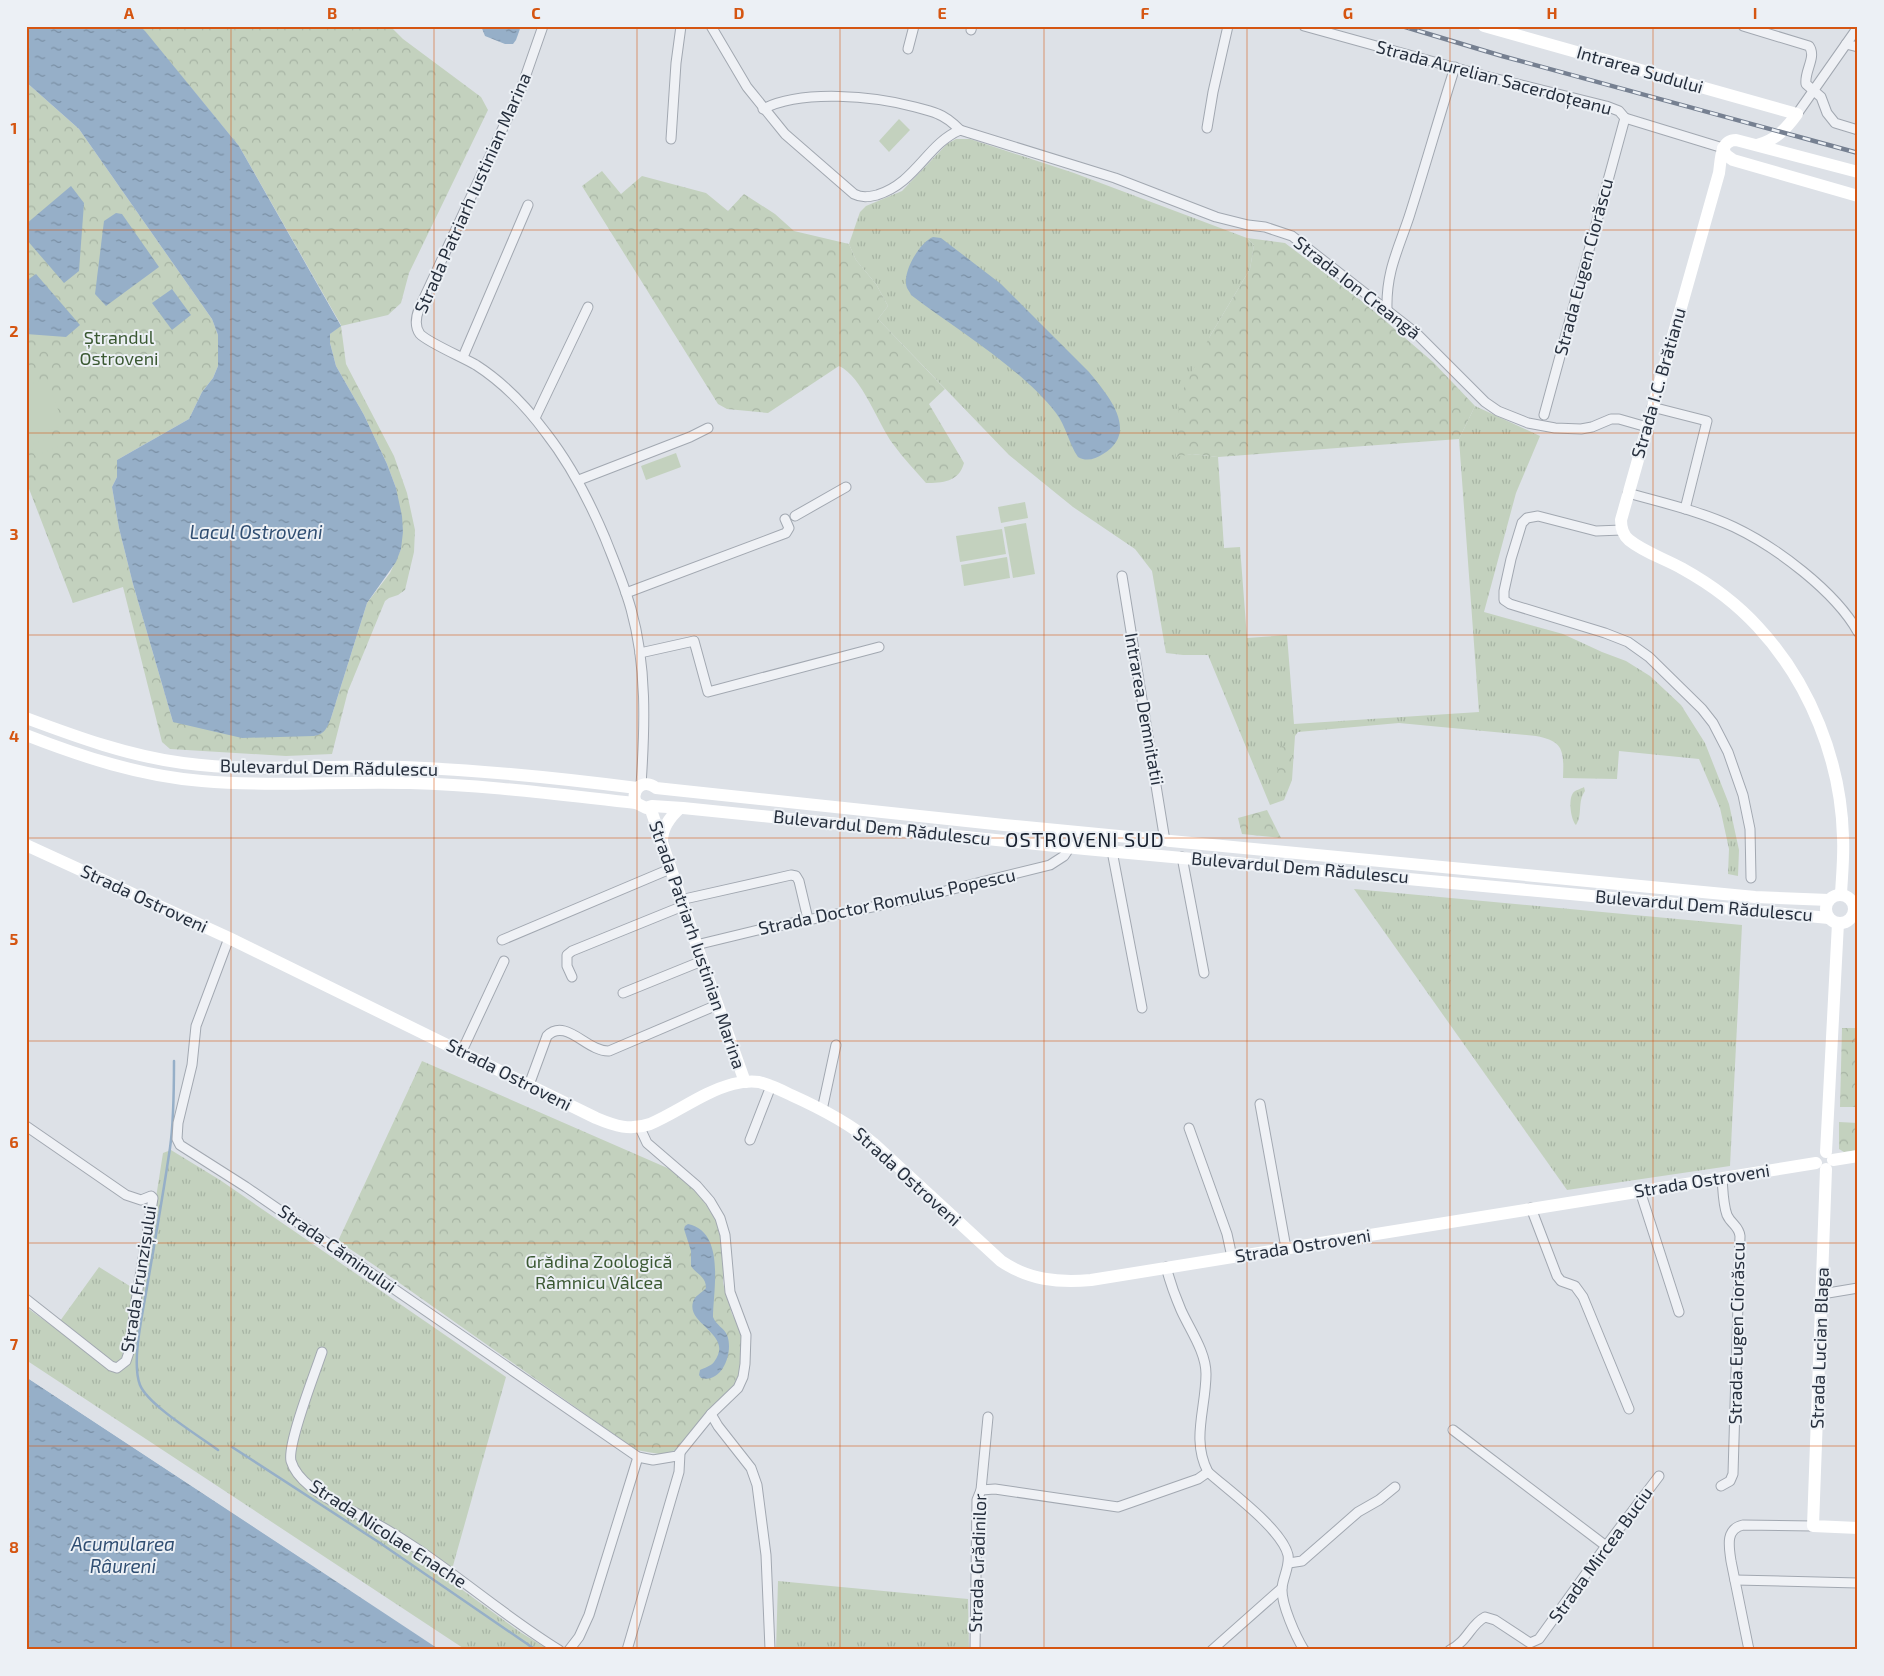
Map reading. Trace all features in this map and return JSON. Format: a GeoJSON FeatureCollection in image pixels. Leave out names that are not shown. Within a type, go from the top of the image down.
{"type":"FeatureCollection","features":[{"type":"Feature","properties":{"kind":"street","name":"Strada Patriarh Iustinian Marina"},"geometry":{"type":"LineString","coordinates":[[543,26],[521,89],[416,316],[417,328],[420,334],[426,338],[463,357],[505,386],[535,418],[561,453],[578,480],[593,510],[626,593],[640,653],[643,693],[642,764],[646,787]]}},
{"type":"Feature","properties":{"kind":"street"},"geometry":{"type":"LineString","coordinates":[[670,139],[681,26]]}},
{"type":"Feature","properties":{"kind":"street"},"geometry":{"type":"LineString","coordinates":[[710,26],[747,87],[763,109],[800,149],[860,197],[882,193],[903,182],[945,138],[960,130]]}},
{"type":"Feature","properties":{"kind":"street"},"geometry":{"type":"LineString","coordinates":[[908,49],[914,26]]}},
{"type":"Feature","properties":{"kind":"street"},"geometry":{"type":"LineString","coordinates":[[1207,128],[1212,92],[1228,26]]}},
{"type":"Feature","properties":{"kind":"street","name":"Strada Aurelian Sacerdoțeanu"},"geometry":{"type":"LineString","coordinates":[[1304,26],[1606,106],[1619,111],[1625,118],[1724,148]]}},
{"type":"Feature","properties":{"kind":"street","name":"Intrarea Sudului"},"geometry":{"type":"LineString","coordinates":[[1484,26],[1797,114]]}},
{"type":"Feature","properties":{"kind":"street"},"geometry":{"type":"LineString","coordinates":[[1743,26],[1809,46],[1812,55],[1805,80],[1807,86],[1821,97],[1827,113],[1835,123],[1858,130]]}},
{"type":"Feature","properties":{"kind":"street"},"geometry":{"type":"LineString","coordinates":[[1757,145],[1768,142],[1785,130],[1858,27]]}},
{"type":"Feature","properties":{"kind":"street"},"geometry":{"type":"LineString","coordinates":[[1846,44],[1858,47]]}},
{"type":"Feature","properties":{"kind":"street"},"geometry":{"type":"LineString","coordinates":[[1387,309],[1386,287],[1390,272],[1409,218],[1455,67]]}},
{"type":"Feature","properties":{"kind":"street","name":"Strada Ion Creangă"},"geometry":{"type":"LineString","coordinates":[[763,109],[785,101],[816,98],[862,97],[898,103],[937,113],[952,122],[960,130],[1115,178],[1216,217],[1248,226],[1265,227],[1292,236],[1416,333],[1485,402],[1498,412],[1528,423],[1555,428],[1581,429],[1592,427],[1611,419],[1624,420],[1647,427]]}},
{"type":"Feature","properties":{"kind":"street","name":"Strada Eugen Ciorăscu"},"geometry":{"type":"LineString","coordinates":[[1544,415],[1625,118]]}},
{"type":"Feature","properties":{"kind":"street"},"geometry":{"type":"LineString","coordinates":[[1785,130],[1785,153]]}},
{"type":"Feature","properties":{"kind":"street"},"geometry":{"type":"LineString","coordinates":[[1858,172],[1734,140],[1727,142],[1724,148],[1726,155],[1733,160],[1858,196]]}},
{"type":"Feature","properties":{"kind":"street","name":"Strada I.C. Brătianu"},"geometry":{"type":"LineString","coordinates":[[1622,530],[1620,520],[1719,173],[1724,148]]}},
{"type":"Feature","properties":{"kind":"street"},"geometry":{"type":"LineString","coordinates":[[1826,188],[1833,166]]}},
{"type":"Feature","properties":{"kind":"street"},"geometry":{"type":"LineString","coordinates":[[463,357],[528,205]]}},
{"type":"Feature","properties":{"kind":"street"},"geometry":{"type":"LineString","coordinates":[[535,418],[588,307]]}},
{"type":"Feature","properties":{"kind":"street"},"geometry":{"type":"LineString","coordinates":[[1652,406],[1707,422],[1685,509]]}},
{"type":"Feature","properties":{"kind":"street"},"geometry":{"type":"LineString","coordinates":[[578,480],[690,437],[708,428]]}},
{"type":"Feature","properties":{"kind":"street"},"geometry":{"type":"LineString","coordinates":[[795,516],[846,487]]}},
{"type":"Feature","properties":{"kind":"street"},"geometry":{"type":"LineString","coordinates":[[1628,493],[1685,509],[1734,527],[1759,541],[1823,589],[1851,620],[1858,632]]}},
{"type":"Feature","properties":{"kind":"street"},"geometry":{"type":"LineString","coordinates":[[1751,878],[1751,837],[1749,818],[1743,795],[1724,745],[1713,723],[1702,709],[1661,669],[1628,642],[1605,633],[1510,604],[1504,600],[1503,596],[1511,559],[1522,523],[1532,516],[1596,531],[1622,530],[1629,540],[1683,569],[1739,608],[1758,627],[1781,655],[1797,679],[1814,713],[1826,744],[1838,793],[1843,836],[1835,897],[1826,908],[1833,920],[1845,923],[1855,918],[1855,902],[1849,897],[1835,897]]}},
{"type":"Feature","properties":{"kind":"street"},"geometry":{"type":"LineString","coordinates":[[626,593],[786,533],[789,528],[785,519]]}},
{"type":"Feature","properties":{"kind":"street","name":"Intrarea Demnitatii"},"geometry":{"type":"LineString","coordinates":[[1122,576],[1165,841]]}},
{"type":"Feature","properties":{"kind":"street"},"geometry":{"type":"LineString","coordinates":[[640,653],[694,641],[708,692],[878,647]]}},
{"type":"Feature","properties":{"kind":"street","name":"Bulevardul Dem Rădulescu"},"geometry":{"type":"LineString","coordinates":[[26,718],[103,745],[182,763],[466,770],[1165,841],[1755,897],[1835,897]]}},
{"type":"Feature","properties":{"kind":"street","name":"Bulevardul Dem Rădulescu"},"geometry":{"type":"LineString","coordinates":[[26,735],[74,753],[123,767],[202,781],[267,783],[389,782],[453,785],[636,803],[642,807],[680,808],[1833,920]]}},
{"type":"Feature","properties":{"kind":"street"},"geometry":{"type":"LineString","coordinates":[[636,803],[634,796],[646,787],[658,796],[651,807]]}},
{"type":"Feature","properties":{"kind":"street","name":"Strada Patriarh Iustinian Marina"},"geometry":{"type":"LineString","coordinates":[[651,807],[670,869],[745,1082]]}},
{"type":"Feature","properties":{"kind":"street"},"geometry":{"type":"LineString","coordinates":[[662,844],[665,825],[671,815],[680,808]]}},
{"type":"Feature","properties":{"kind":"street","name":"Strada Ostroveni"},"geometry":{"type":"LineString","coordinates":[[26,845],[229,938],[608,1123],[630,1129],[640,1128],[660,1120],[721,1088],[745,1082],[759,1082],[771,1086],[822,1110],[864,1136],[993,1254],[1019,1272],[1044,1279],[1076,1281],[1858,1156]]}},
{"type":"Feature","properties":{"kind":"street","name":"Strada Doctor Romulus Popescu"},"geometry":{"type":"LineString","coordinates":[[696,945],[808,919],[917,898],[1050,865],[1064,856],[1070,847]]}},
{"type":"Feature","properties":{"kind":"street"},"geometry":{"type":"LineString","coordinates":[[1112,851],[1142,1008]]}},
{"type":"Feature","properties":{"kind":"street"},"geometry":{"type":"LineString","coordinates":[[1323,870],[1324,856]]}},
{"type":"Feature","properties":{"kind":"street"},"geometry":{"type":"LineString","coordinates":[[1182,857],[1204,973]]}},
{"type":"Feature","properties":{"kind":"street"},"geometry":{"type":"LineString","coordinates":[[502,940],[670,869]]}},
{"type":"Feature","properties":{"kind":"street"},"geometry":{"type":"LineString","coordinates":[[572,977],[566,960],[567,955],[572,951],[682,903],[791,875],[796,876],[799,881],[808,919]]}},
{"type":"Feature","properties":{"kind":"street","name":"Strada Lucian Blaga"},"geometry":{"type":"LineString","coordinates":[[1814,1526],[1833,920]]}},
{"type":"Feature","properties":{"kind":"street","name":"Strada Căminului"},"geometry":{"type":"LineString","coordinates":[[229,938],[196,1026],[192,1066],[178,1123],[177,1139],[180,1145],[246,1187],[638,1457]]}},
{"type":"Feature","properties":{"kind":"street"},"geometry":{"type":"LineString","coordinates":[[462,1051],[504,961]]}},
{"type":"Feature","properties":{"kind":"street"},"geometry":{"type":"LineString","coordinates":[[623,993],[702,961]]}},
{"type":"Feature","properties":{"kind":"street"},"geometry":{"type":"LineString","coordinates":[[529,1085],[547,1036],[552,1031],[563,1030],[595,1049],[609,1050],[717,1005]]}},
{"type":"Feature","properties":{"kind":"street"},"geometry":{"type":"LineString","coordinates":[[822,1110],[836,1045]]}},
{"type":"Feature","properties":{"kind":"street"},"geometry":{"type":"LineString","coordinates":[[750,1140],[771,1086]]}},
{"type":"Feature","properties":{"kind":"street"},"geometry":{"type":"LineString","coordinates":[[1260,1104],[1286,1248]]}},
{"type":"Feature","properties":{"kind":"street","name":"Strada Frunzișului"},"geometry":{"type":"LineString","coordinates":[[26,1126],[126,1194],[141,1200],[151,1196],[153,1198],[126,1361],[117,1368],[111,1366],[26,1299]]}},
{"type":"Feature","properties":{"kind":"street"},"geometry":{"type":"LineString","coordinates":[[627,1650],[679,1472],[678,1454],[711,1414],[733,1394],[741,1383],[746,1345],[744,1327],[730,1292],[725,1235],[720,1218],[710,1201],[697,1186],[647,1142],[640,1128]]}},
{"type":"Feature","properties":{"kind":"street"},"geometry":{"type":"LineString","coordinates":[[1189,1128],[1227,1234],[1232,1257]]}},
{"type":"Feature","properties":{"kind":"street","name":"Strada Eugen Ciorăscu"},"geometry":{"type":"LineString","coordinates":[[1721,1486],[1730,1481],[1733,1474],[1740,1256],[1739,1231],[1726,1212],[1722,1178]]}},
{"type":"Feature","properties":{"kind":"street"},"geometry":{"type":"LineString","coordinates":[[1640,1191],[1679,1312]]}},
{"type":"Feature","properties":{"kind":"street"},"geometry":{"type":"LineString","coordinates":[[1531,1208],[1557,1276],[1561,1281],[1575,1286],[1582,1297],[1629,1409]]}},
{"type":"Feature","properties":{"kind":"street"},"geometry":{"type":"LineString","coordinates":[[1166,1267],[1173,1292],[1204,1363],[1205,1387],[1199,1442],[1203,1463],[1208,1472],[1271,1527],[1285,1547],[1289,1563],[1282,1588],[1285,1604],[1304,1650]]}},
{"type":"Feature","properties":{"kind":"street"},"geometry":{"type":"LineString","coordinates":[[1822,1294],[1858,1288]]}},
{"type":"Feature","properties":{"kind":"street","name":"Strada Nicolae Enache"},"geometry":{"type":"LineString","coordinates":[[322,1352],[290,1454],[292,1463],[302,1479],[337,1504],[388,1530],[559,1650]]}},
{"type":"Feature","properties":{"kind":"street"},"geometry":{"type":"LineString","coordinates":[[711,1414],[718,1426],[751,1468],[758,1485],[766,1555],[770,1649]]}},
{"type":"Feature","properties":{"kind":"street","name":"Strada Grădinilor"},"geometry":{"type":"LineString","coordinates":[[975,1650],[977,1500],[981,1490],[988,1417]]}},
{"type":"Feature","properties":{"kind":"street"},"geometry":{"type":"LineString","coordinates":[[1453,1430],[1606,1546]]}},
{"type":"Feature","properties":{"kind":"street"},"geometry":{"type":"LineString","coordinates":[[569,1650],[579,1637],[589,1615],[638,1457],[653,1460],[678,1454]]}},
{"type":"Feature","properties":{"kind":"street"},"geometry":{"type":"LineString","coordinates":[[981,1490],[995,1489],[1118,1507],[1198,1479],[1208,1472]]}},
{"type":"Feature","properties":{"kind":"street","name":"Strada Mircea Buciu"},"geometry":{"type":"LineString","coordinates":[[1450,1650],[1463,1642],[1477,1623],[1485,1617],[1495,1620],[1530,1643],[1536,1642],[1659,1476]]}},
{"type":"Feature","properties":{"kind":"street"},"geometry":{"type":"LineString","coordinates":[[1289,1563],[1302,1561],[1358,1512],[1379,1500],[1395,1487]]}},
{"type":"Feature","properties":{"kind":"street"},"geometry":{"type":"LineString","coordinates":[[1749,1650],[1729,1547],[1730,1535],[1733,1529],[1743,1525],[1858,1528]]}},
{"type":"Feature","properties":{"kind":"street"},"geometry":{"type":"LineString","coordinates":[[1735,1580],[1858,1583]]}},
{"type":"Feature","properties":{"kind":"street"},"geometry":{"type":"LineString","coordinates":[[1212,1650],[1282,1588]]}},
{"type":"Feature","properties":{"kind":"green space","name":"Ștrandul Ostroveni"},"geometry":{"type":"Polygon","coordinates":[[[140,26],[390,26],[403,39],[481,97],[488,110],[409,273],[401,303],[388,315],[341,326],[346,364],[394,456],[407,493],[415,530],[414,552],[405,590],[385,601],[348,691],[332,754],[286,756],[170,749],[162,742],[123,587],[73,603],[26,481],[26,82],[79,129],[212,319],[218,335],[218,366],[213,378],[202,392],[189,419],[117,460],[117,477],[112,487],[119,528],[133,584],[173,722],[331,718],[367,603],[390,573],[401,549],[396,488],[364,415],[336,366],[330,343],[330,334],[341,325],[239,146],[140,26]]]}},
{"type":"Feature","properties":{"kind":"green space"},"geometry":{"type":"Polygon","coordinates":[[[899,119],[910,130],[889,152],[879,141],[899,119]]]}},
{"type":"Feature","properties":{"kind":"green space"},"geometry":{"type":"Polygon","coordinates":[[[956,139],[970,139],[1074,173],[1247,238],[1254,245],[1250,269],[1210,336],[1176,456],[1192,454],[1218,457],[1224,548],[1240,547],[1247,638],[1287,635],[1294,724],[1479,712],[1459,439],[1475,406],[1540,436],[1516,493],[1484,612],[1563,634],[1626,661],[1650,676],[1681,705],[1705,743],[1729,804],[1739,850],[1738,876],[1728,874],[1729,849],[1720,808],[1699,759],[1619,751],[1617,779],[1563,778],[1562,754],[1557,744],[1536,736],[1399,723],[1298,732],[1295,736],[1292,780],[1284,800],[1270,805],[1208,655],[1166,653],[1152,571],[1135,549],[1073,507],[1009,455],[878,319],[888,306],[876,284],[856,260],[849,244],[860,212],[866,206],[902,191],[947,144],[956,139]]]}},
{"type":"Feature","properties":{"kind":"green space"},"geometry":{"type":"Polygon","coordinates":[[[602,171],[621,194],[642,176],[706,193],[728,211],[744,194],[775,214],[794,231],[849,244],[856,260],[876,284],[888,306],[878,319],[945,389],[929,404],[964,463],[958,474],[944,482],[926,483],[893,444],[855,380],[847,371],[839,366],[768,413],[727,409],[718,404],[582,186],[602,171]]]}},
{"type":"Feature","properties":{"kind":"green space"},"geometry":{"type":"Polygon","coordinates":[[[1247,238],[1285,243],[1368,306],[1433,362],[1475,406],[1459,439],[1218,457],[1192,454],[1176,457],[1179,403],[1184,388],[1210,336],[1250,269],[1254,245],[1247,238]]]}},
{"type":"Feature","properties":{"kind":"green space"},"geometry":{"type":"Polygon","coordinates":[[[46,378],[64,425],[26,440],[26,386],[46,378]]]}},
{"type":"Feature","properties":{"kind":"green space"},"geometry":{"type":"Polygon","coordinates":[[[61,433],[65,444],[35,456],[31,445],[61,433]]]}},
{"type":"Feature","properties":{"kind":"green space"},"geometry":{"type":"Polygon","coordinates":[[[676,453],[681,467],[646,480],[641,466],[676,453]]]}},
{"type":"Feature","properties":{"kind":"green space"},"geometry":{"type":"Polygon","coordinates":[[[1025,502],[1028,518],[1001,523],[998,507],[1025,502]]]}},
{"type":"Feature","properties":{"kind":"green space"},"geometry":{"type":"Polygon","coordinates":[[[1026,523],[1035,574],[1013,578],[1004,527],[1026,523]]]}},
{"type":"Feature","properties":{"kind":"green space"},"geometry":{"type":"Polygon","coordinates":[[[1002,529],[1006,554],[960,562],[956,536],[1002,529]]]}},
{"type":"Feature","properties":{"kind":"green space"},"geometry":{"type":"Polygon","coordinates":[[[1007,557],[1010,578],[964,586],[961,565],[1007,557]]]}},
{"type":"Feature","properties":{"kind":"green space"},"geometry":{"type":"Polygon","coordinates":[[[1280,746],[1293,747],[1290,777],[1277,776],[1280,746]]]}},
{"type":"Feature","properties":{"kind":"green space"},"geometry":{"type":"Polygon","coordinates":[[[1584,787],[1585,791],[1581,800],[1576,825],[1571,810],[1571,796],[1574,792],[1584,787]]]}},
{"type":"Feature","properties":{"kind":"green space"},"geometry":{"type":"Polygon","coordinates":[[[1267,810],[1281,838],[1242,834],[1238,818],[1267,810]]]}},
{"type":"Feature","properties":{"kind":"green space"},"geometry":{"type":"Polygon","coordinates":[[[1354,889],[1742,925],[1730,1166],[1567,1190],[1354,889]]]}},
{"type":"Feature","properties":{"kind":"green space"},"geometry":{"type":"Polygon","coordinates":[[[1842,1028],[1858,1028],[1858,1107],[1840,1107],[1842,1028]]]}},
{"type":"Feature","properties":{"kind":"green space","name":"Grădina Zoologică Râmnicu Vâlcea"},"geometry":{"type":"Polygon","coordinates":[[[422,1061],[672,1170],[697,1191],[719,1225],[723,1283],[732,1314],[743,1334],[739,1380],[675,1450],[665,1455],[636,1450],[338,1241],[422,1061]]]}},
{"type":"Feature","properties":{"kind":"green space"},"geometry":{"type":"Polygon","coordinates":[[[1839,1122],[1858,1123],[1858,1150],[1844,1152],[1839,1149],[1839,1122]]]}},
{"type":"Feature","properties":{"kind":"green space"},"geometry":{"type":"Polygon","coordinates":[[[171,1150],[220,1180],[506,1377],[449,1580],[520,1632],[549,1650],[466,1650],[26,1360],[26,1307],[55,1328],[99,1267],[141,1293],[163,1153],[171,1150]]]}},
{"type":"Feature","properties":{"kind":"green space"},"geometry":{"type":"Polygon","coordinates":[[[778,1581],[968,1599],[969,1650],[776,1650],[778,1581]]]}},
{"type":"Feature","properties":{"kind":"water","name":"Lacul Ostroveni"},"geometry":{"type":"Polygon","coordinates":[[[26,26],[140,26],[239,146],[341,326],[330,334],[330,343],[336,366],[364,415],[387,464],[396,488],[402,516],[403,532],[401,549],[396,562],[367,603],[331,718],[321,734],[314,736],[242,738],[173,722],[133,584],[119,528],[112,487],[117,477],[117,460],[189,419],[202,392],[213,378],[218,366],[218,335],[212,319],[79,129],[26,82],[26,26]]]}},
{"type":"Feature","properties":{"kind":"water"},"geometry":{"type":"Polygon","coordinates":[[[481,26],[521,26],[513,44],[505,44],[485,36],[481,26]]]}},
{"type":"Feature","properties":{"kind":"water"},"geometry":{"type":"Polygon","coordinates":[[[71,186],[84,203],[79,271],[64,283],[26,239],[26,224],[71,186]]]}},
{"type":"Feature","properties":{"kind":"water"},"geometry":{"type":"Polygon","coordinates":[[[116,213],[122,214],[159,267],[106,306],[95,294],[104,221],[116,213]]]}},
{"type":"Feature","properties":{"kind":"water"},"geometry":{"type":"Polygon","coordinates":[[[933,237],[941,238],[1001,284],[1089,372],[1112,402],[1117,413],[1120,424],[1119,435],[1114,445],[1103,454],[1088,460],[1078,457],[1056,413],[1025,380],[988,350],[911,295],[906,282],[909,267],[917,251],[933,237]]]}},
{"type":"Feature","properties":{"kind":"water"},"geometry":{"type":"Polygon","coordinates":[[[36,274],[80,325],[66,337],[26,334],[26,281],[36,274]]]}},
{"type":"Feature","properties":{"kind":"water"},"geometry":{"type":"Polygon","coordinates":[[[172,289],[191,315],[172,330],[152,303],[172,289]]]}},
{"type":"Feature","properties":{"kind":"water"},"geometry":{"type":"Polygon","coordinates":[[[688,1224],[700,1229],[708,1238],[713,1250],[715,1278],[713,1317],[726,1333],[729,1342],[729,1350],[724,1365],[720,1372],[708,1379],[701,1378],[699,1375],[700,1370],[714,1362],[719,1352],[719,1344],[696,1317],[693,1310],[693,1302],[696,1296],[706,1288],[706,1284],[703,1278],[691,1266],[691,1251],[684,1229],[688,1224]]]}},
{"type":"Feature","properties":{"kind":"water","name":"Acumularea Râureni"},"geometry":{"type":"Polygon","coordinates":[[[26,1377],[442,1650],[26,1650],[26,1377]]]}},
{"type":"Feature","properties":{"kind":"pier"},"geometry":{"type":"Polygon","coordinates":[[[26,1374],[445,1650],[440,1650],[26,1377],[26,1374]]]}},
{"type":"Feature","properties":{"kind":"waterway"},"geometry":{"type":"LineString","coordinates":[[174,1061],[171,1137],[137,1350],[138,1375],[140,1385],[153,1402],[218,1450]]}},
{"type":"Feature","properties":{"kind":"waterway"},"geometry":{"type":"LineString","coordinates":[[232,1447],[380,1543],[536,1650]]}},
{"type":"Feature","properties":{"kind":"railway"},"geometry":{"type":"LineString","coordinates":[[1402,26],[1502,56],[1858,153]]}},
{"type":"Feature","properties":{"kind":"district","name":"OSTROVENI SUD"},"geometry":{"type":"Point","coordinates":[1085,840]}}]}
